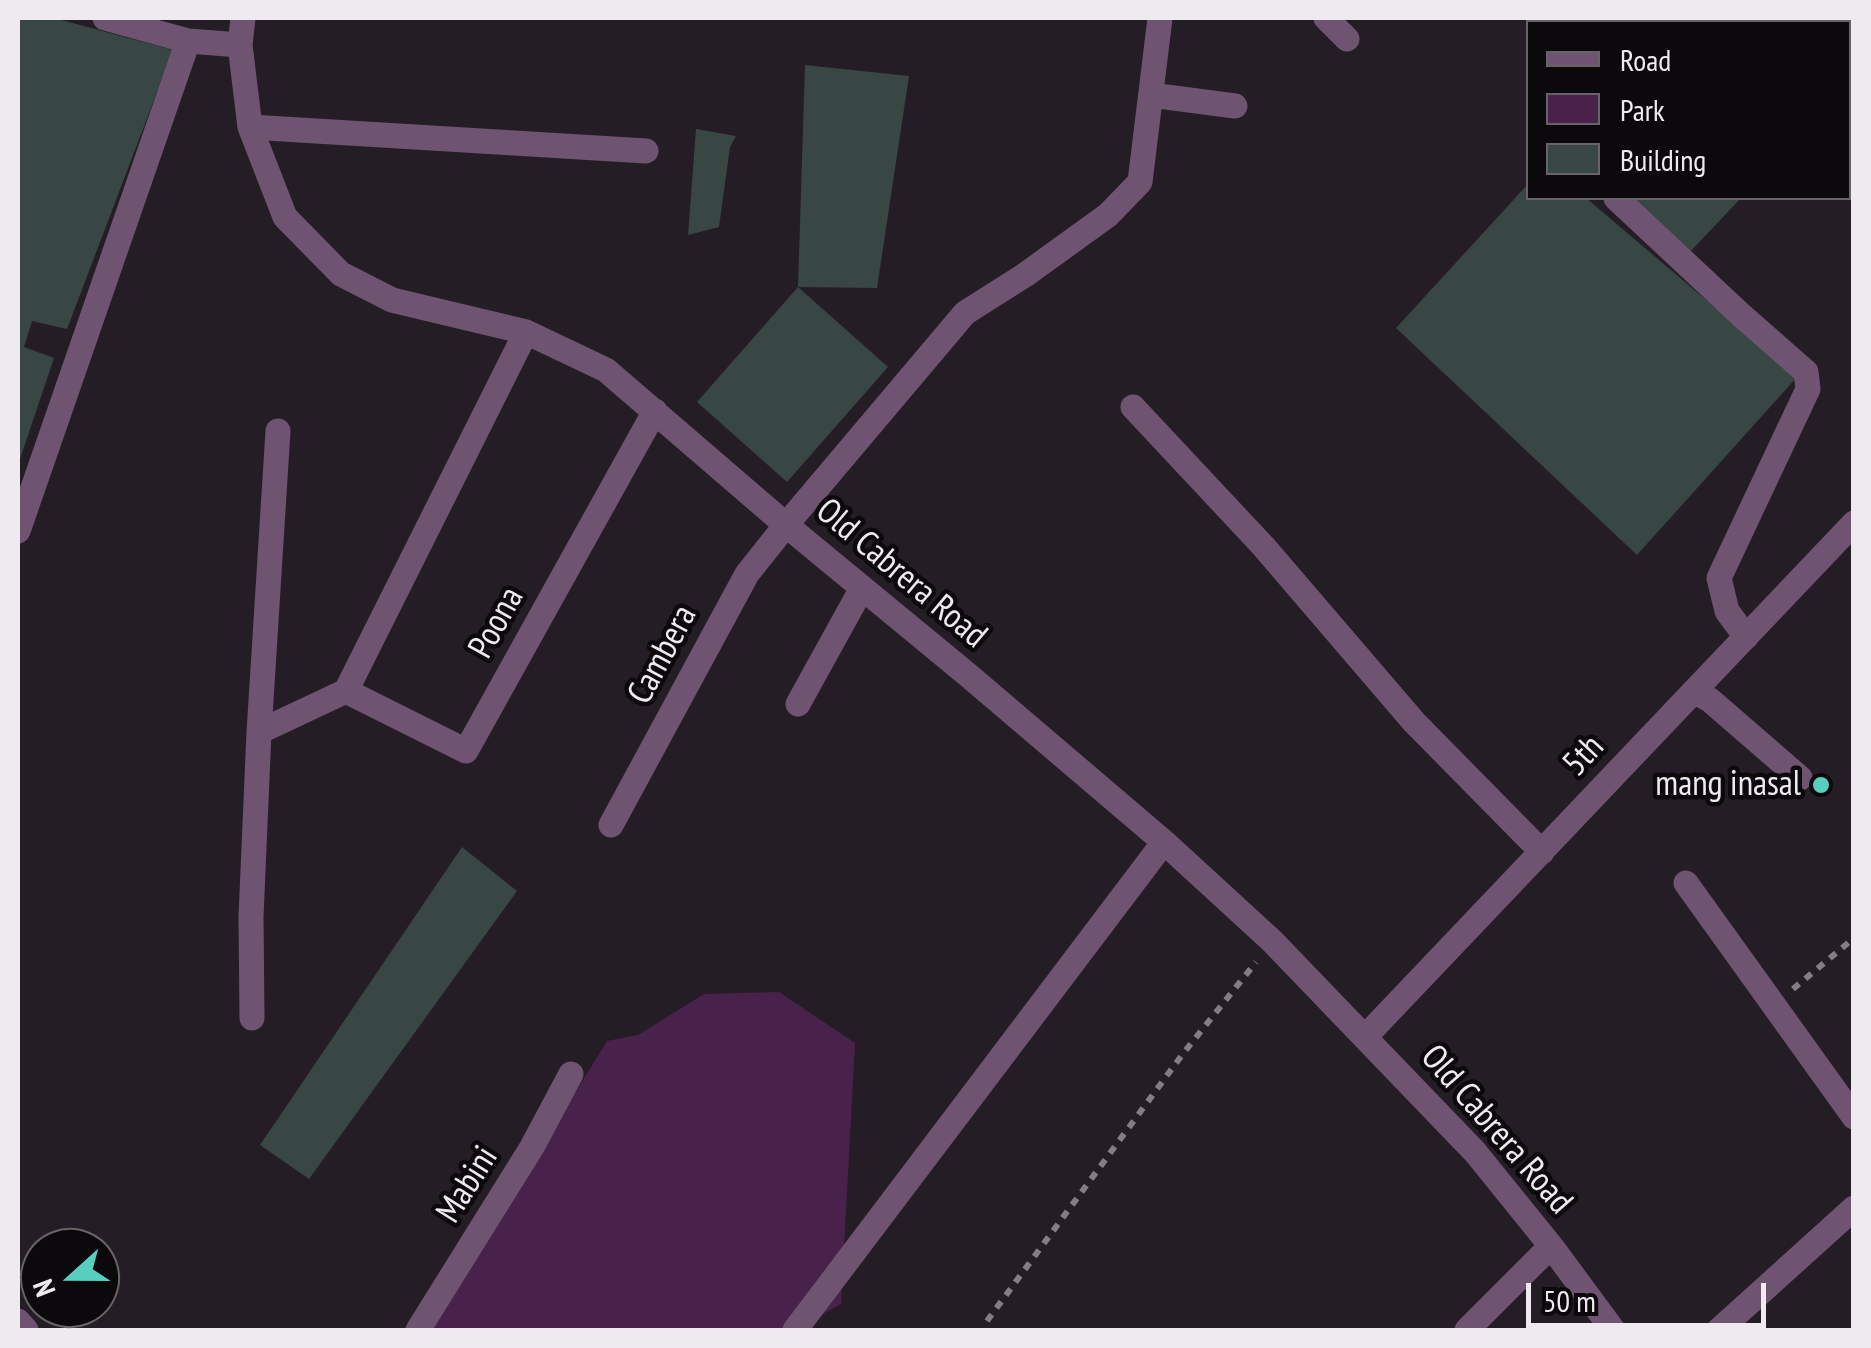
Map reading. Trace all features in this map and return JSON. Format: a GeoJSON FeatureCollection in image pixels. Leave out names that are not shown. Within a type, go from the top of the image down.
{"type":"FeatureCollection","features":[{"type":"Feature","properties":{"kind":"street"},"geometry":{"type":"LineString","coordinates":[[105,18],[188,41],[240,45]]}},
{"type":"Feature","properties":{"kind":"street","name":"Old Cabrera Road"},"geometry":{"type":"LineString","coordinates":[[243,18],[240,45],[250,126],[285,217],[341,274],[392,300],[526,332],[606,370],[1164,842],[1272,941],[1475,1152],[1552,1246],[1613,1330]]}},
{"type":"Feature","properties":{"kind":"street","name":"Cambera"},"geometry":{"type":"LineString","coordinates":[[611,826],[747,574],[786,525],[966,312],[1108,215],[1140,182],[1160,18]]}},
{"type":"Feature","properties":{"kind":"street"},"geometry":{"type":"LineString","coordinates":[[1326,18],[1348,39]]}},
{"type":"Feature","properties":{"kind":"street"},"geometry":{"type":"LineString","coordinates":[[18,531],[188,41]]}},
{"type":"Feature","properties":{"kind":"street"},"geometry":{"type":"LineString","coordinates":[[1152,95],[1235,106]]}},
{"type":"Feature","properties":{"kind":"street"},"geometry":{"type":"LineString","coordinates":[[250,126],[646,151]]}},
{"type":"Feature","properties":{"kind":"street"},"geometry":{"type":"LineString","coordinates":[[1618,200],[1806,372],[1808,389],[1718,578],[1726,611],[1746,636]]}},
{"type":"Feature","properties":{"kind":"street"},"geometry":{"type":"LineString","coordinates":[[259,732],[346,691],[526,332]]}},
{"type":"Feature","properties":{"kind":"street"},"geometry":{"type":"LineString","coordinates":[[1132,406],[1264,547],[1414,722],[1542,852]]}},
{"type":"Feature","properties":{"kind":"street","name":"Poona"},"geometry":{"type":"LineString","coordinates":[[346,691],[466,751],[655,411]]}},
{"type":"Feature","properties":{"kind":"street"},"geometry":{"type":"LineString","coordinates":[[252,1018],[251,917],[259,732],[278,430]]}},
{"type":"Feature","properties":{"kind":"street","name":"5th"},"geometry":{"type":"LineString","coordinates":[[1365,1037],[1854,523]]}},
{"type":"Feature","properties":{"kind":"street"},"geometry":{"type":"LineString","coordinates":[[798,704],[862,588]]}},
{"type":"Feature","properties":{"kind":"street"},"geometry":{"type":"LineString","coordinates":[[1694,691],[1710,700],[1800,778]]}},
{"type":"Feature","properties":{"kind":"street"},"geometry":{"type":"LineString","coordinates":[[795,1330],[1164,842]]}},
{"type":"Feature","properties":{"kind":"street"},"geometry":{"type":"LineString","coordinates":[[1686,882],[1854,1117]]}},
{"type":"Feature","properties":{"kind":"street","name":"Mabini"},"geometry":{"type":"LineString","coordinates":[[418,1330],[532,1148],[571,1074]]}},
{"type":"Feature","properties":{"kind":"street"},"geometry":{"type":"LineString","coordinates":[[1719,1330],[1854,1208]]}},
{"type":"Feature","properties":{"kind":"street"},"geometry":{"type":"LineString","coordinates":[[1467,1330],[1552,1246]]}},
{"type":"Feature","properties":{"kind":"street"},"geometry":{"type":"LineString","coordinates":[[18,1321],[26,1330]]}},
{"type":"Feature","properties":{"kind":"path"},"geometry":{"type":"LineString","coordinates":[[1774,1006],[1854,938]]}},
{"type":"Feature","properties":{"kind":"path"},"geometry":{"type":"LineString","coordinates":[[987,1321],[1182,1055],[1272,941]]}},
{"type":"Feature","properties":{"kind":"green space"},"geometry":{"type":"Polygon","coordinates":[[[779,992],[855,1043],[841,1304],[794,1330],[430,1330],[607,1041],[638,1035],[704,994],[779,992]]]}},
{"type":"Feature","properties":{"kind":"building"},"geometry":{"type":"Polygon","coordinates":[[[18,18],[54,18],[173,50],[67,329],[32,321],[24,347],[54,358],[18,465],[18,18]]]}},
{"type":"Feature","properties":{"kind":"building"},"geometry":{"type":"Polygon","coordinates":[[[805,65],[909,76],[877,288],[798,287],[805,65]]]}},
{"type":"Feature","properties":{"kind":"building"},"geometry":{"type":"Polygon","coordinates":[[[696,129],[736,136],[730,147],[719,227],[688,235],[696,129]]]}},
{"type":"Feature","properties":{"kind":"building"},"geometry":{"type":"Polygon","coordinates":[[[1526,186],[1526,200],[1588,200],[1797,377],[1637,555],[1396,328],[1526,186]]]}},
{"type":"Feature","properties":{"kind":"building"},"geometry":{"type":"Polygon","coordinates":[[[1632,200],[1739,200],[1689,253],[1632,200]]]}},
{"type":"Feature","properties":{"kind":"building"},"geometry":{"type":"Polygon","coordinates":[[[798,287],[888,367],[787,482],[697,402],[798,287]]]}},
{"type":"Feature","properties":{"kind":"building"},"geometry":{"type":"Polygon","coordinates":[[[462,847],[517,891],[309,1179],[260,1145],[462,847]]]}},
{"type":"Feature","properties":{"kind":"waterway"},"geometry":{"type":"LineString","coordinates":[[1548,18],[1554,20]]}},
{"type":"Feature","properties":{"kind":"waterway"},"geometry":{"type":"LineString","coordinates":[[1666,20],[1675,18]]}},
{"type":"Feature","properties":{"kind":"place","name":"mang inasal"},"geometry":{"type":"Point","coordinates":[1821,785]}}]}
